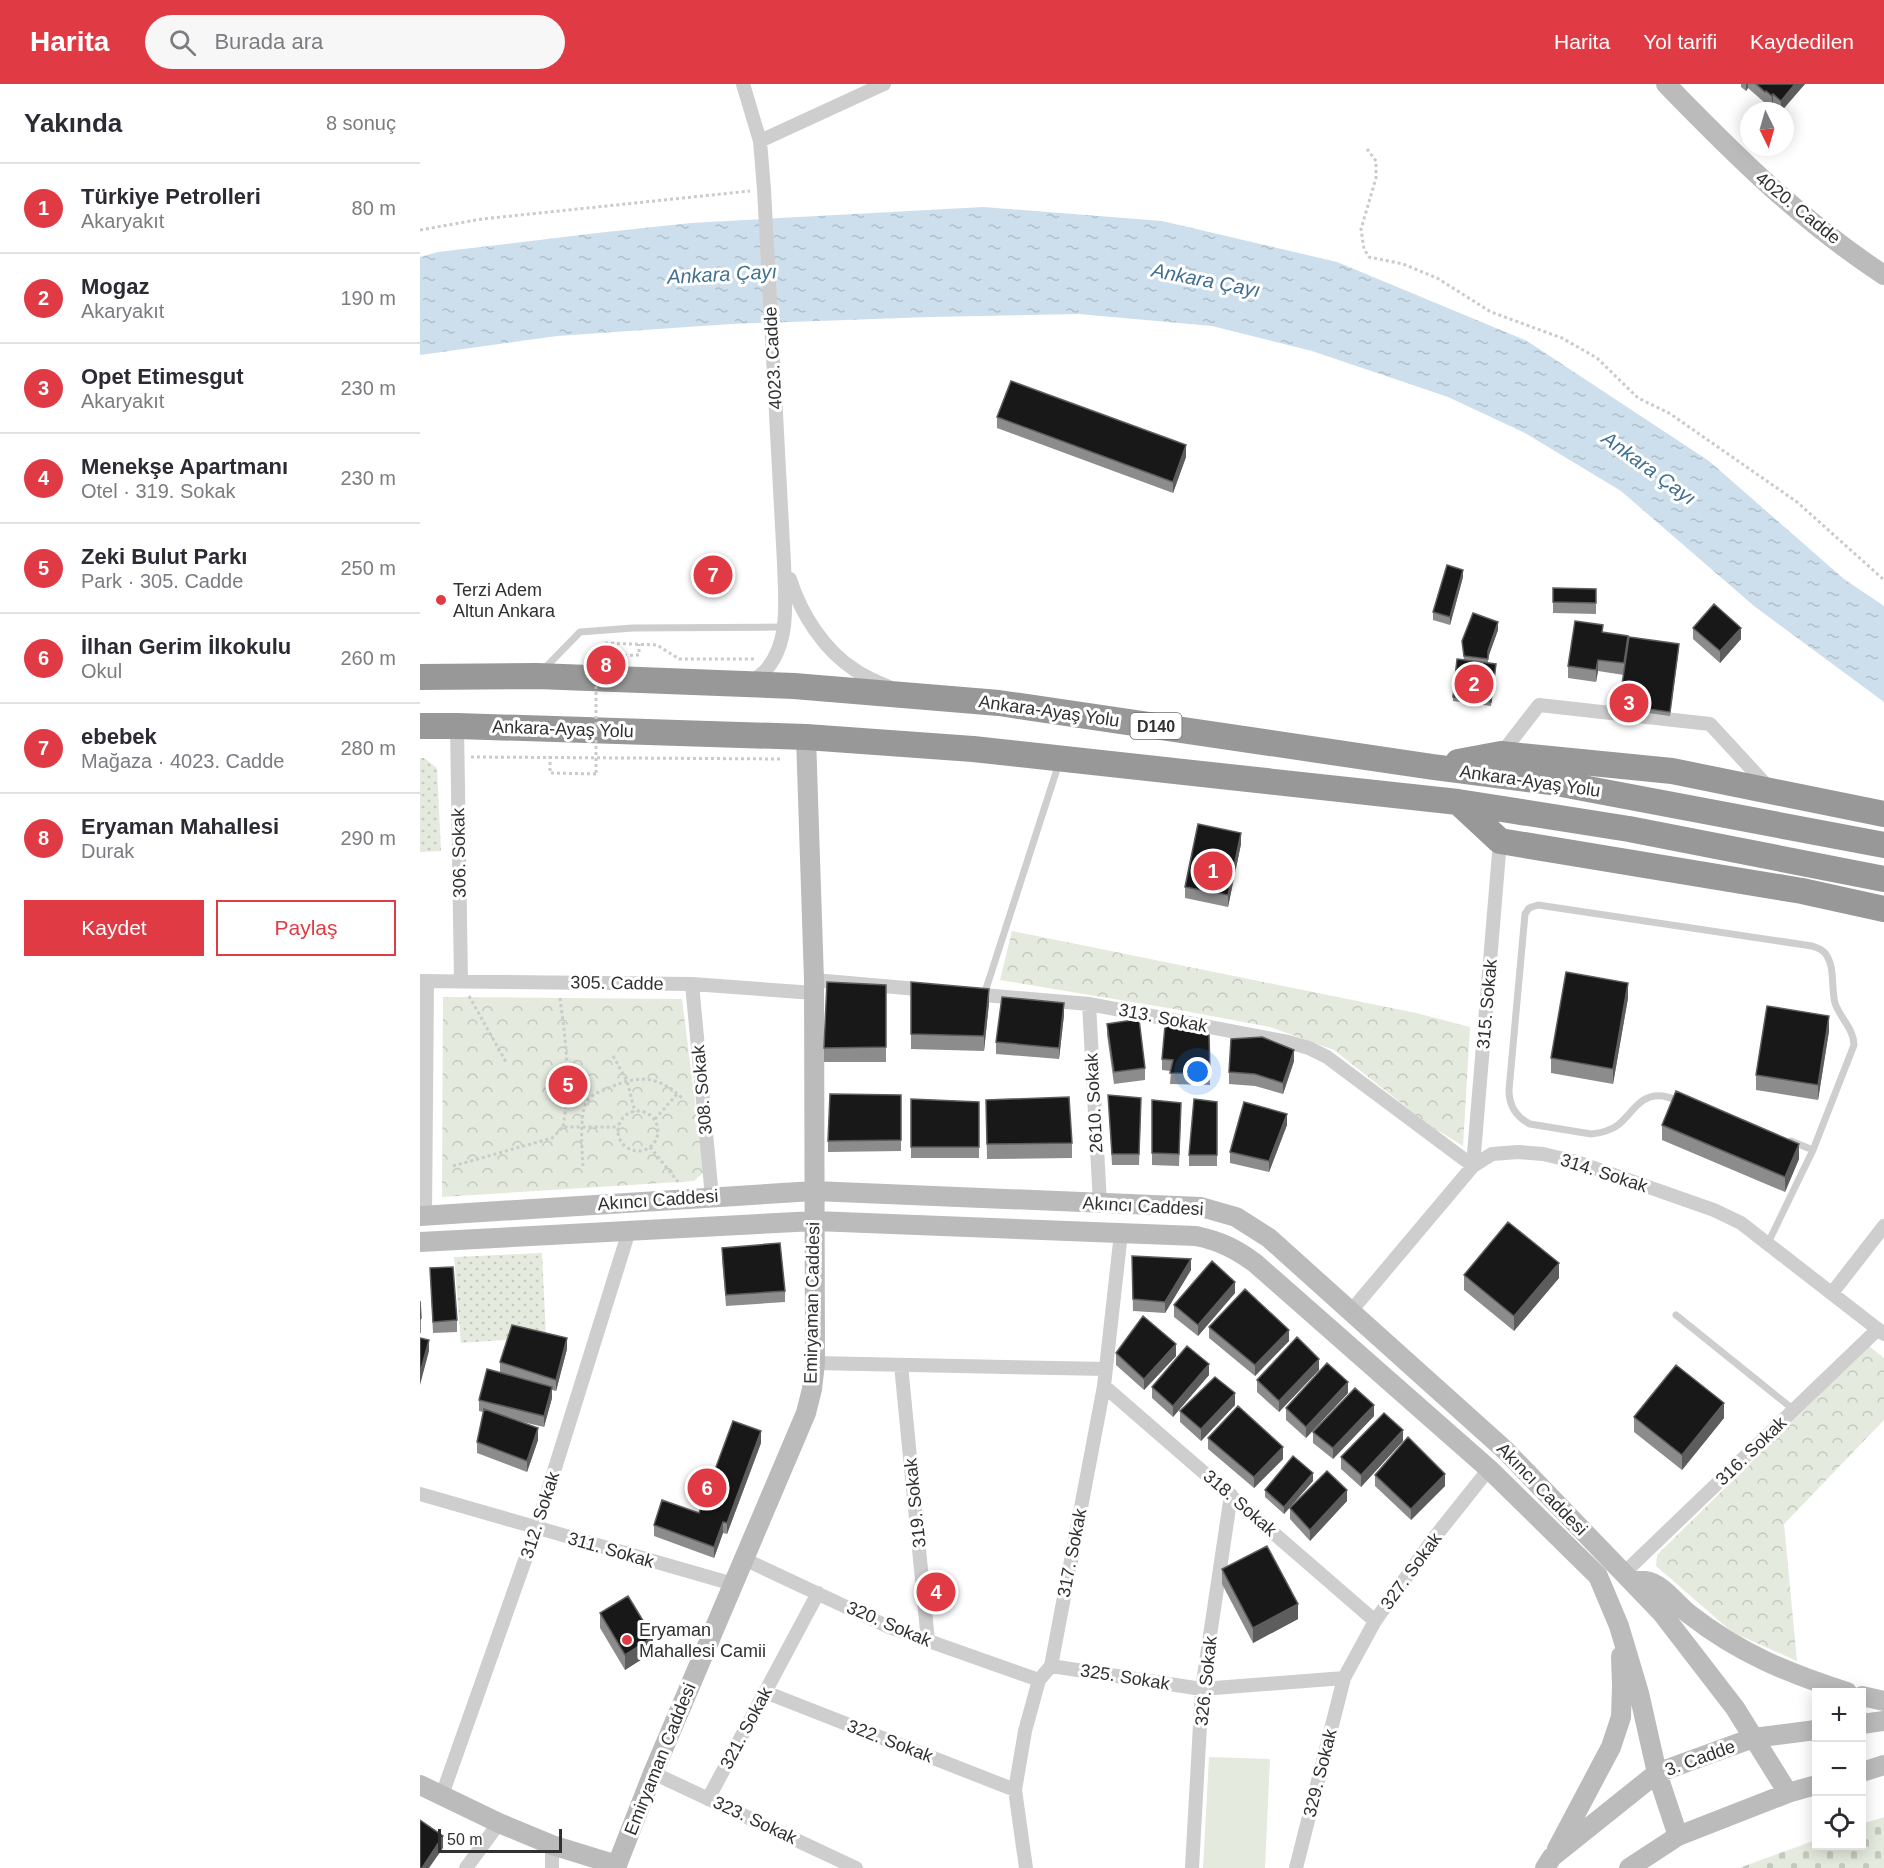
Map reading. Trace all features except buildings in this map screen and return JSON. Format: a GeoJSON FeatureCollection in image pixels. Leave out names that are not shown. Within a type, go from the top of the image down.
{"type":"FeatureCollection","features":[{"type":"Feature","properties":{"kind":"highway","name":"Ankara-Ayaş Yolu"},"geometry":{"type":"LineString","coordinates":[[420,677],[537,676],[794,686],[999,703],[1433,767],[1551,782],[1884,845]]}},
{"type":"Feature","properties":{"kind":"highway","name":"Ankara-Ayaş Yolu"},"geometry":{"type":"LineString","coordinates":[[420,726],[457,726],[806,748],[973,749],[1060,758],[1458,802],[1629,829],[1884,879]]}},
{"type":"Feature","properties":{"kind":"highway"},"geometry":{"type":"LineString","coordinates":[[1433,767],[1501,754],[1672,771],[1884,814]]}},
{"type":"Feature","properties":{"kind":"highway"},"geometry":{"type":"LineString","coordinates":[[1458,802],[1500,841],[1802,891],[1884,909]]}},
{"type":"Feature","properties":{"kind":"street","name":"4023. Cadde"},"geometry":{"type":"LineString","coordinates":[[743,84],[760,141],[764,189],[786,617],[774,659],[765,671],[749,684]]}},
{"type":"Feature","properties":{"kind":"street"},"geometry":{"type":"LineString","coordinates":[[760,141],[884,84]]}},
{"type":"Feature","properties":{"kind":"street","name":"4020. Cadde"},"geometry":{"type":"LineString","coordinates":[[1665,84],[1743,163],[1803,216],[1884,275]]}},
{"type":"Feature","properties":{"kind":"street","name":"4023. Cadde"},"geometry":{"type":"LineString","coordinates":[[784,563],[795,596],[815,630],[834,653],[855,670],[903,695]]}},
{"type":"Feature","properties":{"kind":"street"},"geometry":{"type":"LineString","coordinates":[[1501,754],[1539,705],[1710,723],[1771,790]]}},
{"type":"Feature","properties":{"kind":"street","name":"306. Sokak"},"geometry":{"type":"LineString","coordinates":[[457,726],[460,981]]}},
{"type":"Feature","properties":{"kind":"street","name":"Emiryaman Caddesi"},"geometry":{"type":"LineString","coordinates":[[617,1866],[653,1773],[806,1413],[812,1389],[815,1363],[814,987],[806,748]]}},
{"type":"Feature","properties":{"kind":"street","name":"315. Sokak"},"geometry":{"type":"LineString","coordinates":[[1473,1166],[1500,841]]}},
{"type":"Feature","properties":{"kind":"street"},"geometry":{"type":"LineString","coordinates":[[423,1242],[424,981]]}},
{"type":"Feature","properties":{"kind":"street","name":"305. Cadde"},"geometry":{"type":"LineString","coordinates":[[424,981],[814,987]]}},
{"type":"Feature","properties":{"kind":"street","name":"308. Sokak"},"geometry":{"type":"LineString","coordinates":[[692,984],[712,1197]]}},
{"type":"Feature","properties":{"kind":"street"},"geometry":{"type":"LineString","coordinates":[[814,987],[939,991]]}},
{"type":"Feature","properties":{"kind":"street","name":"313. Sokak"},"geometry":{"type":"LineString","coordinates":[[962,993],[1089,1004],[1309,1048],[1327,1057],[1473,1166]]}},
{"type":"Feature","properties":{"kind":"street","name":"2610. Sokak"},"geometry":{"type":"LineString","coordinates":[[1089,1004],[1100,1203]]}},
{"type":"Feature","properties":{"kind":"street","name":"314. Sokak"},"geometry":{"type":"LineString","coordinates":[[1351,1311],[1473,1166],[1492,1154],[1518,1152],[1543,1154],[1577,1162],[1714,1210],[1741,1223],[1881,1331]]}},
{"type":"Feature","properties":{"kind":"street","name":"Akıncı Caddesi"},"geometry":{"type":"LineString","coordinates":[[422,1216],[814,1191],[1200,1207],[1236,1217],[1269,1238],[1505,1450],[1661,1612],[1735,1708],[1788,1793]]}},
{"type":"Feature","properties":{"kind":"street","name":"Akıncı Caddesi"},"geometry":{"type":"LineString","coordinates":[[423,1242],[814,1221],[1121,1233],[1205,1238],[1229,1245],[1243,1254],[1489,1470],[1598,1576],[1619,1626],[1639,1693],[1657,1773],[1678,1836]]}},
{"type":"Feature","properties":{"kind":"street"},"geometry":{"type":"LineString","coordinates":[[1832,1293],[1884,1226]]}},
{"type":"Feature","properties":{"kind":"street","name":"312. Sokak"},"geometry":{"type":"LineString","coordinates":[[442,1795],[536,1529],[628,1231]]}},
{"type":"Feature","properties":{"kind":"street","name":"317. Sokak"},"geometry":{"type":"LineString","coordinates":[[1026,1868],[1015,1790],[1025,1731],[1039,1680],[1051,1666],[1104,1386],[1121,1233]]}},
{"type":"Feature","properties":{"kind":"street","name":"316. Sokak"},"geometry":{"type":"LineString","coordinates":[[1627,1577],[1794,1410],[1881,1331]]}},
{"type":"Feature","properties":{"kind":"street"},"geometry":{"type":"LineString","coordinates":[[815,1363],[1106,1369]]}},
{"type":"Feature","properties":{"kind":"street","name":"319. Sokak"},"geometry":{"type":"LineString","coordinates":[[901,1365],[928,1641]]}},
{"type":"Feature","properties":{"kind":"street","name":"318. Sokak"},"geometry":{"type":"LineString","coordinates":[[1104,1386],[1375,1621]]}},
{"type":"Feature","properties":{"kind":"street"},"geometry":{"type":"LineString","coordinates":[[1489,1470],[1505,1450]]}},
{"type":"Feature","properties":{"kind":"street","name":"327. Sokak"},"geometry":{"type":"LineString","coordinates":[[1344,1678],[1375,1621],[1434,1538],[1489,1470]]}},
{"type":"Feature","properties":{"kind":"street","name":"311. Sokak"},"geometry":{"type":"LineString","coordinates":[[420,1494],[733,1584]]}},
{"type":"Feature","properties":{"kind":"street","name":"326. Sokak"},"geometry":{"type":"LineString","coordinates":[[1192,1868],[1202,1689],[1231,1495]]}},
{"type":"Feature","properties":{"kind":"street","name":"320. Sokak"},"geometry":{"type":"LineString","coordinates":[[744,1558],[889,1627],[1039,1680]]}},
{"type":"Feature","properties":{"kind":"street"},"geometry":{"type":"LineString","coordinates":[[1627,1577],[1657,1586],[1721,1638],[1764,1662],[1834,1688]]}},
{"type":"Feature","properties":{"kind":"street","name":"321. Sokak"},"geometry":{"type":"LineString","coordinates":[[708,1799],[818,1593]]}},
{"type":"Feature","properties":{"kind":"street"},"geometry":{"type":"LineString","coordinates":[[1549,1862],[1611,1747],[1621,1717],[1619,1626]]}},
{"type":"Feature","properties":{"kind":"street","name":"325. Sokak"},"geometry":{"type":"LineString","coordinates":[[1051,1666],[1202,1689],[1344,1678]]}},
{"type":"Feature","properties":{"kind":"street","name":"329. Sokak"},"geometry":{"type":"LineString","coordinates":[[1296,1868],[1344,1678]]}},
{"type":"Feature","properties":{"kind":"street","name":"322. Sokak"},"geometry":{"type":"LineString","coordinates":[[765,1692],[1015,1790]]}},
{"type":"Feature","properties":{"kind":"street"},"geometry":{"type":"LineString","coordinates":[[1866,1697],[1884,1701]]}},
{"type":"Feature","properties":{"kind":"street"},"geometry":{"type":"LineString","coordinates":[[1866,1723],[1884,1721]]}},
{"type":"Feature","properties":{"kind":"street","name":"3. Cadde"},"geometry":{"type":"LineString","coordinates":[[1549,1862],[1657,1773],[1753,1738],[1812,1731]]}},
{"type":"Feature","properties":{"kind":"street"},"geometry":{"type":"LineString","coordinates":[[1866,1771],[1884,1765]]}},
{"type":"Feature","properties":{"kind":"street","name":"323. Sokak"},"geometry":{"type":"LineString","coordinates":[[653,1773],[856,1868]]}},
{"type":"Feature","properties":{"kind":"street"},"geometry":{"type":"LineString","coordinates":[[420,1785],[499,1823],[552,1845],[617,1866]]}},
{"type":"Feature","properties":{"kind":"street"},"geometry":{"type":"LineString","coordinates":[[1629,1868],[1678,1836],[1788,1793],[1812,1786]]}},
{"type":"Feature","properties":{"kind":"street"},"geometry":{"type":"LineString","coordinates":[[466,1868],[499,1823]]}},
{"type":"Feature","properties":{"kind":"street"},"geometry":{"type":"LineString","coordinates":[[552,1845],[552,1868]]}},
{"type":"Feature","properties":{"kind":"lane"},"geometry":{"type":"LineString","coordinates":[[537,676],[580,632],[633,628],[783,627]]}},
{"type":"Feature","properties":{"kind":"lane"},"geometry":{"type":"LineString","coordinates":[[984,995],[1060,758]]}},
{"type":"Feature","properties":{"kind":"lane"},"geometry":{"type":"LineString","coordinates":[[1685,1103],[1664,1096],[1650,1097],[1638,1103],[1616,1126],[1599,1134],[1530,1124],[1514,1111],[1509,1090],[1525,914],[1529,908],[1538,905],[1812,946],[1824,952],[1831,964],[1836,1006],[1853,1034],[1854,1045],[1813,1150],[1768,1243]]}},
{"type":"Feature","properties":{"kind":"lane"},"geometry":{"type":"LineString","coordinates":[[1780,1138],[1813,1150]]}},
{"type":"Feature","properties":{"kind":"lane"},"geometry":{"type":"LineString","coordinates":[[1676,1315],[1794,1410]]}},
{"type":"Feature","properties":{"kind":"path"},"geometry":{"type":"LineString","coordinates":[[1367,149],[1376,160],[1376,178],[1361,229],[1364,249],[1369,257],[1403,264],[1437,278],[1491,312],[1562,338],[1597,358],[1638,398],[1669,413],[1797,502],[1884,580]]}},
{"type":"Feature","properties":{"kind":"path"},"geometry":{"type":"LineString","coordinates":[[420,230],[482,219],[764,189]]}},
{"type":"Feature","properties":{"kind":"path"},"geometry":{"type":"LineString","coordinates":[[550,756],[550,773],[596,774],[596,656],[639,655],[639,643]]}},
{"type":"Feature","properties":{"kind":"path"},"geometry":{"type":"LineString","coordinates":[[597,644],[657,645],[679,659],[774,659]]}},
{"type":"Feature","properties":{"kind":"path"},"geometry":{"type":"LineString","coordinates":[[457,757],[806,748]]}},
{"type":"Feature","properties":{"kind":"path"},"geometry":{"type":"LineString","coordinates":[[460,981],[506,1062]]}},
{"type":"Feature","properties":{"kind":"path"},"geometry":{"type":"LineString","coordinates":[[453,1166],[552,1138],[563,1127],[567,1103],[568,1059],[558,982]]}},
{"type":"Feature","properties":{"kind":"path"},"geometry":{"type":"LineString","coordinates":[[613,1056],[627,1081],[635,1112]]}},
{"type":"Feature","properties":{"kind":"path"},"geometry":{"type":"LineString","coordinates":[[583,1166],[582,1127],[587,1102],[600,1092],[639,1078],[656,1080],[683,1100]]}},
{"type":"Feature","properties":{"kind":"path"},"geometry":{"type":"LineString","coordinates":[[655,1119],[677,1094]]}},
{"type":"Feature","properties":{"kind":"path"},"geometry":{"type":"LineString","coordinates":[[635,1112],[646,1113],[655,1119],[659,1128],[656,1141],[651,1148],[640,1152],[627,1148],[619,1138],[619,1127],[627,1115],[635,1112]]}},
{"type":"Feature","properties":{"kind":"path"},"geometry":{"type":"LineString","coordinates":[[563,1127],[619,1127]]}},
{"type":"Feature","properties":{"kind":"path"},"geometry":{"type":"LineString","coordinates":[[651,1148],[692,1198]]}},
{"type":"Feature","properties":{"kind":"green space"},"geometry":{"type":"Polygon","coordinates":[[[420,758],[424,758],[437,768],[441,851],[420,852],[420,758]]]}},
{"type":"Feature","properties":{"kind":"green space"},"geometry":{"type":"Polygon","coordinates":[[[1012,931],[1416,1013],[1470,1027],[1463,1146],[1429,1125],[1334,1050],[1270,1027],[1000,980],[1012,931]]]}},
{"type":"Feature","properties":{"kind":"green space"},"geometry":{"type":"Polygon","coordinates":[[[443,997],[682,999],[704,1172],[694,1181],[442,1197],[443,997]]]}},
{"type":"Feature","properties":{"kind":"green space"},"geometry":{"type":"Polygon","coordinates":[[[542,1253],[546,1337],[461,1343],[454,1257],[542,1253]]]}},
{"type":"Feature","properties":{"kind":"green space"},"geometry":{"type":"Polygon","coordinates":[[[1869,1346],[1884,1358],[1884,1420],[1784,1524],[1797,1661],[1732,1632],[1656,1566],[1657,1555],[1869,1346]]]}},
{"type":"Feature","properties":{"kind":"green space"},"geometry":{"type":"Polygon","coordinates":[[[1209,1757],[1270,1759],[1265,1868],[1203,1868],[1209,1757]]]}},
{"type":"Feature","properties":{"kind":"green space"},"geometry":{"type":"Polygon","coordinates":[[[1884,1817],[1884,1868],[1739,1868],[1812,1841],[1812,1850],[1866,1850],[1866,1823],[1884,1817]]]}},
{"type":"Feature","properties":{"kind":"water","name":"Ankara Çayı"},"geometry":{"type":"Polygon","coordinates":[[[983,207],[1162,221],[1337,262],[1527,341],[1709,461],[1844,579],[1884,606],[1884,702],[1754,606],[1621,491],[1525,433],[1448,397],[1312,351],[1212,326],[1079,314],[731,324],[557,336],[420,355],[420,257],[438,252],[691,223],[983,207]]]}},
{"type":"Feature","properties":{"kind":"place","name":"ebebek"},"geometry":{"type":"Point","coordinates":[713,575]}},
{"type":"Feature","properties":{"kind":"place","name":"Terzi Adem Altun Ankara"},"geometry":{"type":"Point","coordinates":[441,600]}},
{"type":"Feature","properties":{"kind":"place","name":"Eryaman Mahallesi"},"geometry":{"type":"Point","coordinates":[606,665]}},
{"type":"Feature","properties":{"kind":"place","name":"Mogaz"},"geometry":{"type":"Point","coordinates":[1474,684]}},
{"type":"Feature","properties":{"kind":"place","name":"Opet Etimesgut"},"geometry":{"type":"Point","coordinates":[1629,703]}},
{"type":"Feature","properties":{"kind":"place","name":"Türkiye Petrolleri"},"geometry":{"type":"Point","coordinates":[1213,871]}},
{"type":"Feature","properties":{"kind":"place","name":"Zeki Bulut Parkı"},"geometry":{"type":"Point","coordinates":[568,1085]}},
{"type":"Feature","properties":{"kind":"place","name":"İlhan Gerim İlkokulu"},"geometry":{"type":"Point","coordinates":[707,1488]}},
{"type":"Feature","properties":{"kind":"place","name":"Menekşe Apartmanı"},"geometry":{"type":"Point","coordinates":[936,1592]}},
{"type":"Feature","properties":{"kind":"place","name":"Eryaman Mahallesi Camii"},"geometry":{"type":"Point","coordinates":[627,1640]}}]}
